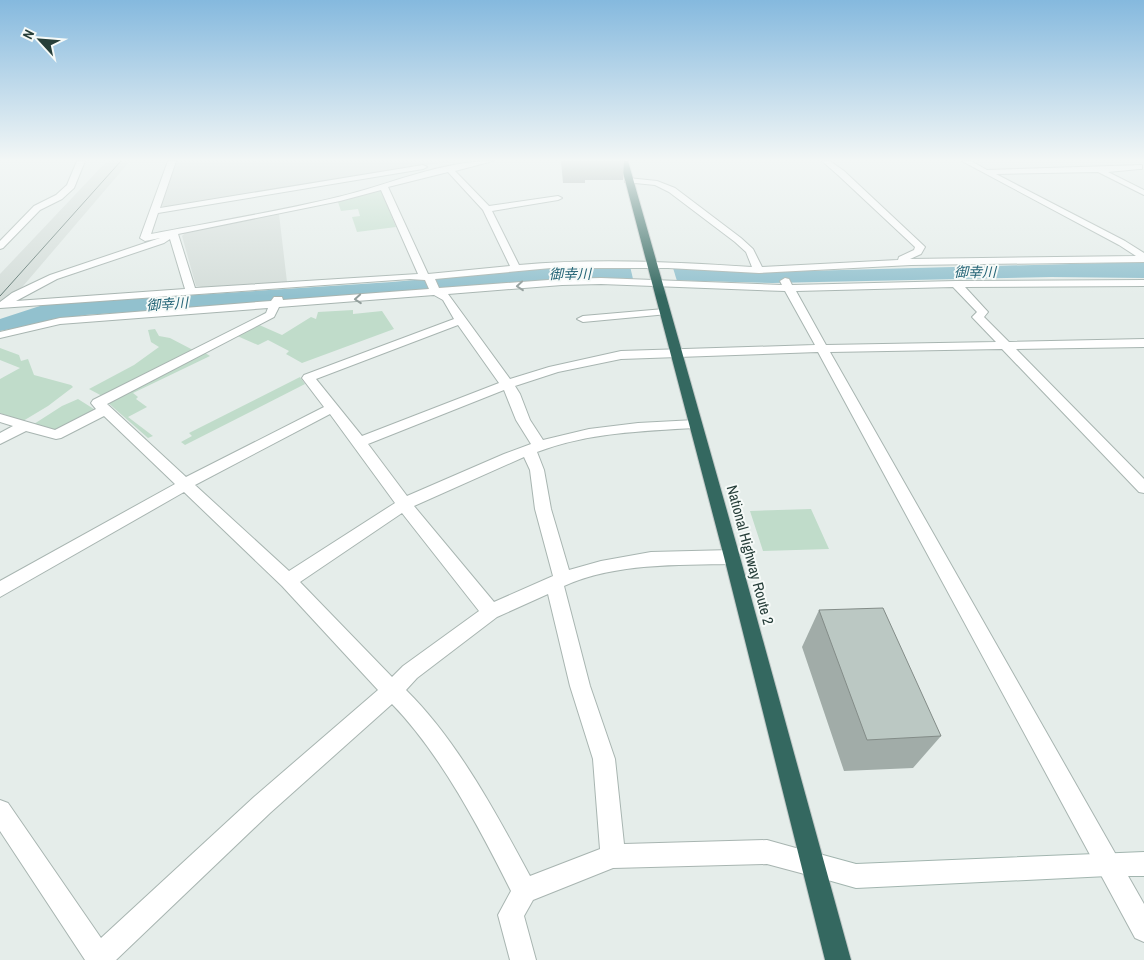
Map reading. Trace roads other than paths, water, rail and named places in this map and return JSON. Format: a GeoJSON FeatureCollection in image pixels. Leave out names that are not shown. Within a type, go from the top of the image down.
{"type":"FeatureCollection","features":[{"type":"Feature","properties":{"kind":"highway","name":"National Highway Route 2"},"geometry":{"type":"LineString","coordinates":[[635,206],[732,557],[838,960]]}},
{"type":"Feature","properties":{"kind":"street"},"geometry":{"type":"LineString","coordinates":[[0,246],[41,206]]}},
{"type":"Feature","properties":{"kind":"street"},"geometry":{"type":"LineString","coordinates":[[157,206],[145,238],[307,206]]}},
{"type":"Feature","properties":{"kind":"street"},"geometry":{"type":"LineString","coordinates":[[155,211],[186,206]]}},
{"type":"Feature","properties":{"kind":"street"},"geometry":{"type":"LineString","coordinates":[[393,206],[427,277],[438,292],[447,298],[460,320],[514,394],[534,448],[543,509],[580,686],[604,759],[613,856]]}},
{"type":"Feature","properties":{"kind":"street"},"geometry":{"type":"LineString","coordinates":[[484,206],[488,210],[516,268]]}},
{"type":"Feature","properties":{"kind":"street"},"geometry":{"type":"LineString","coordinates":[[488,210],[512,206]]}},
{"type":"Feature","properties":{"kind":"street"},"geometry":{"type":"LineString","coordinates":[[692,206],[750,251],[759,270]]}},
{"type":"Feature","properties":{"kind":"street"},"geometry":{"type":"LineString","coordinates":[[876,206],[920,247],[918,252],[896,262]]}},
{"type":"Feature","properties":{"kind":"street"},"geometry":{"type":"LineString","coordinates":[[1050,206],[1122,243],[1144,258]]}},
{"type":"Feature","properties":{"kind":"street"},"geometry":{"type":"LineString","coordinates":[[173,233],[191,292]]}},
{"type":"Feature","properties":{"kind":"street"},"geometry":{"type":"LineString","coordinates":[[2,305],[11,297],[57,277],[161,241],[173,233]]}},
{"type":"Feature","properties":{"kind":"street"},"geometry":{"type":"LineString","coordinates":[[1122,243],[1144,242]]}},
{"type":"Feature","properties":{"kind":"street"},"geometry":{"type":"LineString","coordinates":[[0,335],[60,321],[562,282],[601,281],[654,274],[779,270],[896,262],[1144,258]]}},
{"type":"Feature","properties":{"kind":"street"},"geometry":{"type":"LineString","coordinates":[[2,305],[427,277],[516,268],[588,264],[654,274],[786,286],[1144,284]]}},
{"type":"Feature","properties":{"kind":"street"},"geometry":{"type":"LineString","coordinates":[[779,270],[786,286],[1144,929]]}},
{"type":"Feature","properties":{"kind":"street"},"geometry":{"type":"LineString","coordinates":[[956,284],[983,312],[978,317],[1144,488]]}},
{"type":"Feature","properties":{"kind":"street"},"geometry":{"type":"LineString","coordinates":[[282,287],[270,315],[98,403],[288,581],[392,691],[405,702],[458,774],[491,826],[524,891]]}},
{"type":"Feature","properties":{"kind":"street"},"geometry":{"type":"LineString","coordinates":[[582,318],[664,312]]}},
{"type":"Feature","properties":{"kind":"street"},"geometry":{"type":"LineString","coordinates":[[460,320],[308,378],[359,442],[404,504],[491,612]]}},
{"type":"Feature","properties":{"kind":"street"},"geometry":{"type":"LineString","coordinates":[[359,442],[506,383],[602,358],[675,352],[1144,343]]}},
{"type":"Feature","properties":{"kind":"street"},"geometry":{"type":"LineString","coordinates":[[0,590],[186,484],[288,429],[332,408]]}},
{"type":"Feature","properties":{"kind":"street"},"geometry":{"type":"LineString","coordinates":[[0,418],[56,435],[106,409]]}},
{"type":"Feature","properties":{"kind":"street"},"geometry":{"type":"LineString","coordinates":[[288,581],[404,504],[478,470],[534,448],[614,429],[695,424]]}},
{"type":"Feature","properties":{"kind":"street"},"geometry":{"type":"LineString","coordinates":[[0,439],[24,426]]}},
{"type":"Feature","properties":{"kind":"street"},"geometry":{"type":"LineString","coordinates":[[2,819],[100,959],[262,805],[392,691],[410,672],[491,612],[559,581],[601,568],[651,559],[732,557]]}},
{"type":"Feature","properties":{"kind":"street"},"geometry":{"type":"LineString","coordinates":[[523,960],[510,915],[524,891],[613,856],[767,852],[856,876],[1144,864]]}},
{"type":"Feature","properties":{"kind":"water","name":"御幸川"},"geometry":{"type":"Polygon","coordinates":[[[1144,262],[1144,278],[1051,277],[772,283],[584,278],[296,301],[85,315],[0,331],[0,319],[43,305],[392,282],[527,270],[596,266],[768,272],[1144,262]]]}},
{"type":"Feature","properties":{"kind":"tram line"},"geometry":{"type":"LineString","coordinates":[[0,296],[81,206]]}}]}
